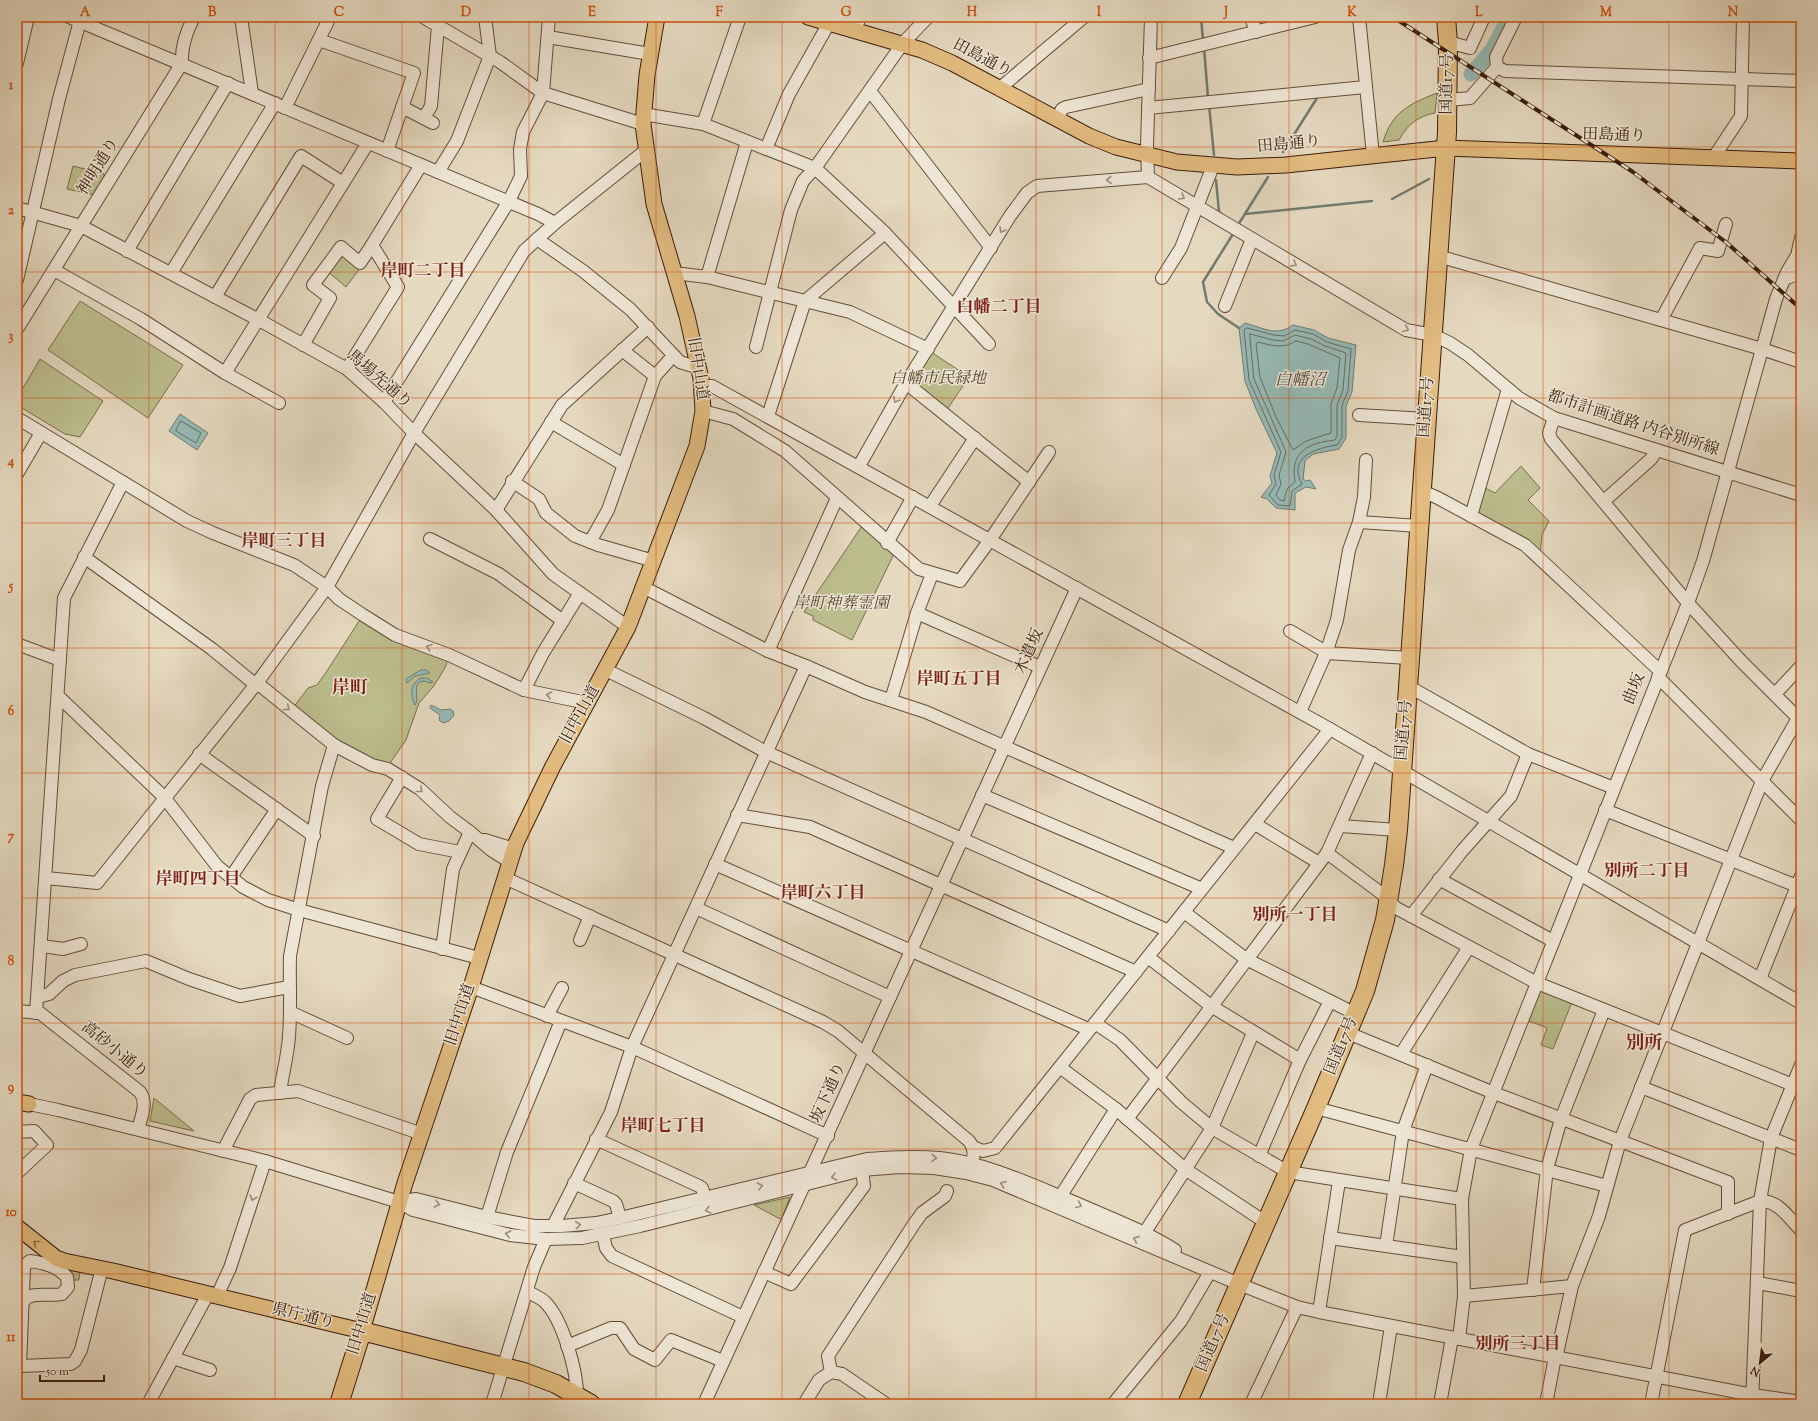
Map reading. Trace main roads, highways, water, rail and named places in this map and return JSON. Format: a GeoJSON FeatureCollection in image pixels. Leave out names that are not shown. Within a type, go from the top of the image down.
{"type":"FeatureCollection","features":[{"type":"Feature","properties":{"kind":"highway","name":"国道17号"},"geometry":{"type":"LineString","coordinates":[[1187,1404],[1356,1014],[1372,967],[1388,900],[1398,830],[1446,148],[1449,100],[1446,17]]}},
{"type":"Feature","properties":{"kind":"highway","name":"県庁通り"},"geometry":{"type":"LineString","coordinates":[[362,1331],[504,1366],[541,1377],[584,1400]]}},
{"type":"Feature","properties":{"kind":"highway","name":"旧中山道"},"geometry":{"type":"LineString","coordinates":[[339,1404],[362,1331]]}},
{"type":"Feature","properties":{"kind":"main road","name":"旧中山道"},"geometry":{"type":"LineString","coordinates":[[362,1331],[399,1202],[471,987],[512,856],[528,815],[628,627],[697,446],[703,411],[702,386],[699,368],[687,316],[654,204],[645,151],[643,119],[650,54],[657,17]]}},
{"type":"Feature","properties":{"kind":"main road","name":"田島通り"},"geometry":{"type":"LineString","coordinates":[[808,17],[829,23],[857,23],[952,63],[1057,120],[1116,147],[1177,162],[1237,167],[1286,165],[1446,148],[1801,161]]}},
{"type":"Feature","properties":{"kind":"main road","name":"県庁通り"},"geometry":{"type":"LineString","coordinates":[[17,1227],[53,1262],[68,1262],[102,1268],[362,1331]]}},
{"type":"Feature","properties":{"kind":"water","name":"白幡沼"},"geometry":{"type":"Polygon","coordinates":[[[1245,323],[1275,331],[1287,329],[1293,325],[1314,330],[1328,338],[1356,345],[1352,392],[1346,406],[1346,438],[1339,449],[1313,454],[1305,461],[1303,479],[1306,481],[1310,480],[1316,489],[1306,487],[1295,493],[1295,510],[1276,508],[1267,499],[1261,497],[1272,483],[1270,476],[1277,453],[1256,409],[1245,381],[1239,328],[1245,323]]]}},
{"type":"Feature","properties":{"kind":"water"},"geometry":{"type":"Polygon","coordinates":[[[180,414],[208,433],[197,450],[169,431],[180,414]]]}},
{"type":"Feature","properties":{"kind":"water"},"geometry":{"type":"Polygon","coordinates":[[[421,670],[426,670],[430,673],[415,676],[407,683],[406,679],[421,670]]]}},
{"type":"Feature","properties":{"kind":"water"},"geometry":{"type":"Polygon","coordinates":[[[427,678],[433,682],[419,682],[417,685],[417,699],[415,705],[412,698],[412,690],[417,680],[427,678]]]}},
{"type":"Feature","properties":{"kind":"water"},"geometry":{"type":"Polygon","coordinates":[[[431,705],[441,710],[450,709],[453,711],[454,715],[449,721],[443,723],[439,720],[440,715],[430,708],[431,705]]]}},
{"type":"Feature","properties":{"kind":"waterway"},"geometry":{"type":"LineString","coordinates":[[1201,17],[1203,40]]}},
{"type":"Feature","properties":{"kind":"waterway"},"geometry":{"type":"LineString","coordinates":[[1471,74],[1492,50],[1509,17]]}},
{"type":"Feature","properties":{"kind":"waterway"},"geometry":{"type":"LineString","coordinates":[[1204,47],[1208,98]]}},
{"type":"Feature","properties":{"kind":"waterway"},"geometry":{"type":"LineString","coordinates":[[1283,152],[1317,98]]}},
{"type":"Feature","properties":{"kind":"waterway"},"geometry":{"type":"LineString","coordinates":[[1209,105],[1214,155]]}},
{"type":"Feature","properties":{"kind":"waterway"},"geometry":{"type":"LineString","coordinates":[[1238,225],[1268,177]]}},
{"type":"Feature","properties":{"kind":"waterway"},"geometry":{"type":"LineString","coordinates":[[1392,199],[1429,179]]}},
{"type":"Feature","properties":{"kind":"waterway"},"geometry":{"type":"LineString","coordinates":[[1216,180],[1219,212],[1222,214]]}},
{"type":"Feature","properties":{"kind":"waterway"},"geometry":{"type":"LineString","coordinates":[[1245,214],[1372,201]]}},
{"type":"Feature","properties":{"kind":"waterway"},"geometry":{"type":"LineString","coordinates":[[1233,234],[1203,282],[1207,302],[1218,314],[1239,328]]}},
{"type":"Feature","properties":{"kind":"railway"},"geometry":{"type":"LineString","coordinates":[[1393,17],[1633,172],[1727,243],[1801,309]]}},
{"type":"Feature","properties":{"kind":"district","name":"岸町二丁目"},"geometry":{"type":"Point","coordinates":[423,272]}},
{"type":"Feature","properties":{"kind":"district","name":"白幡二丁目"},"geometry":{"type":"Point","coordinates":[999,308]}},
{"type":"Feature","properties":{"kind":"district","name":"岸町三丁目"},"geometry":{"type":"Point","coordinates":[284,542]}},
{"type":"Feature","properties":{"kind":"district","name":"岸町五丁目"},"geometry":{"type":"Point","coordinates":[959,680]}},
{"type":"Feature","properties":{"kind":"district","name":"岸町"},"geometry":{"type":"Point","coordinates":[350,689]}},
{"type":"Feature","properties":{"kind":"district","name":"別所二丁目"},"geometry":{"type":"Point","coordinates":[1647,872]}},
{"type":"Feature","properties":{"kind":"district","name":"岸町四丁目"},"geometry":{"type":"Point","coordinates":[198,880]}},
{"type":"Feature","properties":{"kind":"district","name":"岸町六丁目"},"geometry":{"type":"Point","coordinates":[823,894]}},
{"type":"Feature","properties":{"kind":"district","name":"別所一丁目"},"geometry":{"type":"Point","coordinates":[1295,916]}},
{"type":"Feature","properties":{"kind":"district","name":"別所"},"geometry":{"type":"Point","coordinates":[1644,1044]}},
{"type":"Feature","properties":{"kind":"district","name":"岸町七丁目"},"geometry":{"type":"Point","coordinates":[663,1127]}},
{"type":"Feature","properties":{"kind":"district","name":"別所三丁目"},"geometry":{"type":"Point","coordinates":[1518,1345]}},
{"type":"Feature","properties":{"kind":"park label","name":"白幡市民緑地"},"geometry":{"type":"Point","coordinates":[938,379]}},
{"type":"Feature","properties":{"kind":"park label","name":"岸町神葬霊園"},"geometry":{"type":"Point","coordinates":[841,604]}}]}
